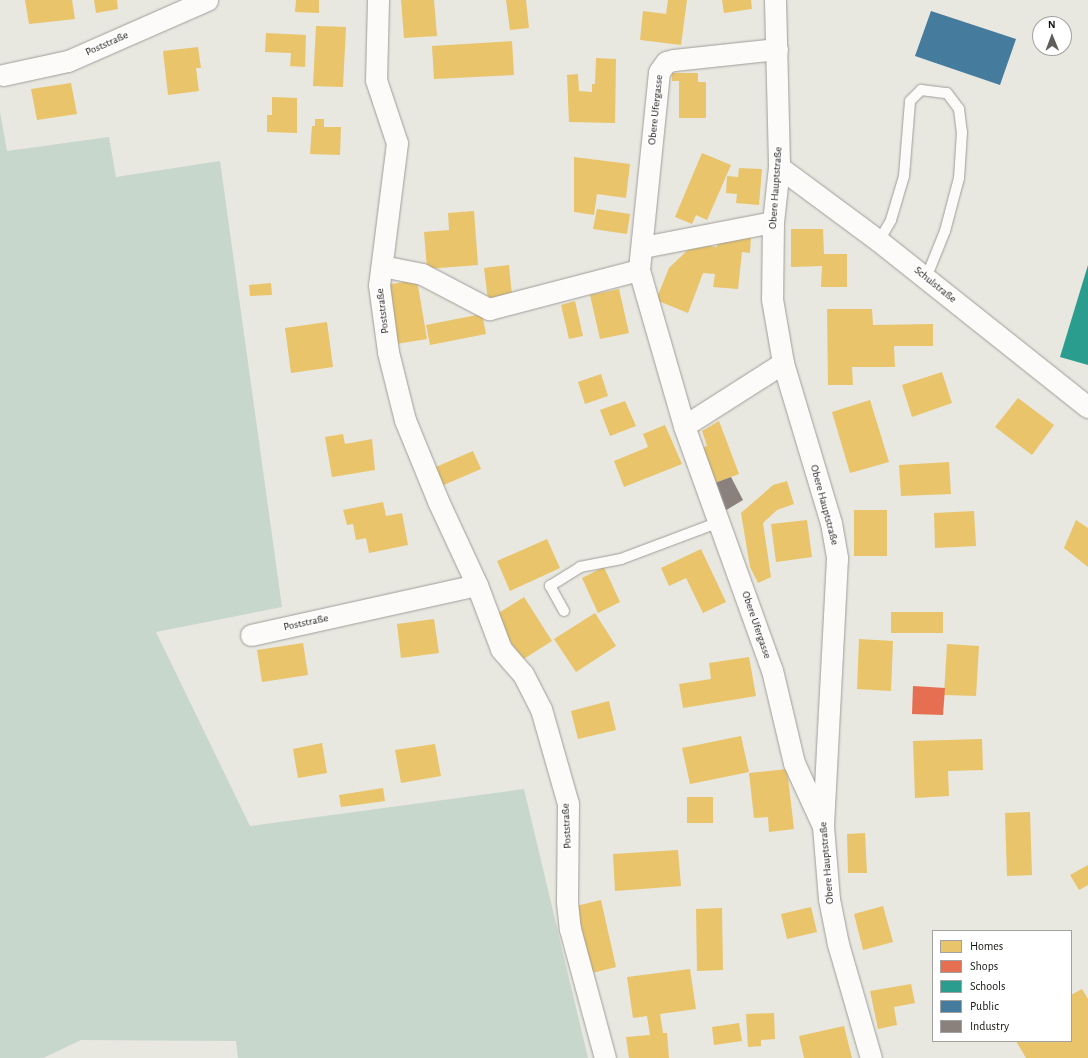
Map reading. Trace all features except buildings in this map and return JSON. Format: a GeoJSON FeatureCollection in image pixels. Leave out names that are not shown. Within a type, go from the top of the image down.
{"type":"FeatureCollection","features":[{"type":"Feature","properties":{"kind":"street","name":"Poststraße"},"geometry":{"type":"LineString","coordinates":[[3,75],[68,61],[207,0]]}},
{"type":"Feature","properties":{"kind":"street","name":"Poststraße"},"geometry":{"type":"LineString","coordinates":[[378,0],[376,80],[397,144],[379,285],[388,352],[405,420],[438,501],[477,585],[501,649],[523,674],[541,709],[568,804],[567,902],[570,929],[605,1058]]}},
{"type":"Feature","properties":{"kind":"street","name":"Obere Hauptstraße"},"geometry":{"type":"LineString","coordinates":[[775,0],[779,167],[773,222],[772,299],[783,363],[831,523],[837,558],[823,826],[832,914],[871,1058]]}},
{"type":"Feature","properties":{"kind":"street","name":"Obere Ufergasse"},"geometry":{"type":"LineString","coordinates":[[777,49],[674,60],[666,62],[659,72],[640,270],[684,426],[717,523],[748,600],[772,670],[794,763],[823,826]]}},
{"type":"Feature","properties":{"kind":"street","name":"Schulstraße"},"geometry":{"type":"LineString","coordinates":[[779,167],[879,241],[1088,407]]}},
{"type":"Feature","properties":{"kind":"street"},"geometry":{"type":"LineString","coordinates":[[643,247],[773,222]]}},
{"type":"Feature","properties":{"kind":"street"},"geometry":{"type":"LineString","coordinates":[[382,266],[422,274],[489,309],[640,270]]}},
{"type":"Feature","properties":{"kind":"street"},"geometry":{"type":"LineString","coordinates":[[684,426],[783,363]]}},
{"type":"Feature","properties":{"kind":"street","name":"Poststraße"},"geometry":{"type":"LineString","coordinates":[[251,635],[477,585]]}},
{"type":"Feature","properties":{"kind":"lane"},"geometry":{"type":"LineString","coordinates":[[879,241],[891,220],[904,176],[910,101],[921,90],[947,93],[959,109],[962,132],[960,178],[945,231],[926,278]]}},
{"type":"Feature","properties":{"kind":"lane"},"geometry":{"type":"LineString","coordinates":[[564,611],[550,586],[580,567],[621,560],[717,523]]}},
{"type":"Feature","properties":{"kind":"green space"},"geometry":{"type":"Polygon","coordinates":[[[0,112],[7,151],[109,137],[116,177],[220,161],[282,607],[156,632],[250,826],[524,789],[588,1058],[238,1058],[236,1041],[81,1040],[43,1058],[0,1058],[0,112]]]}}]}
